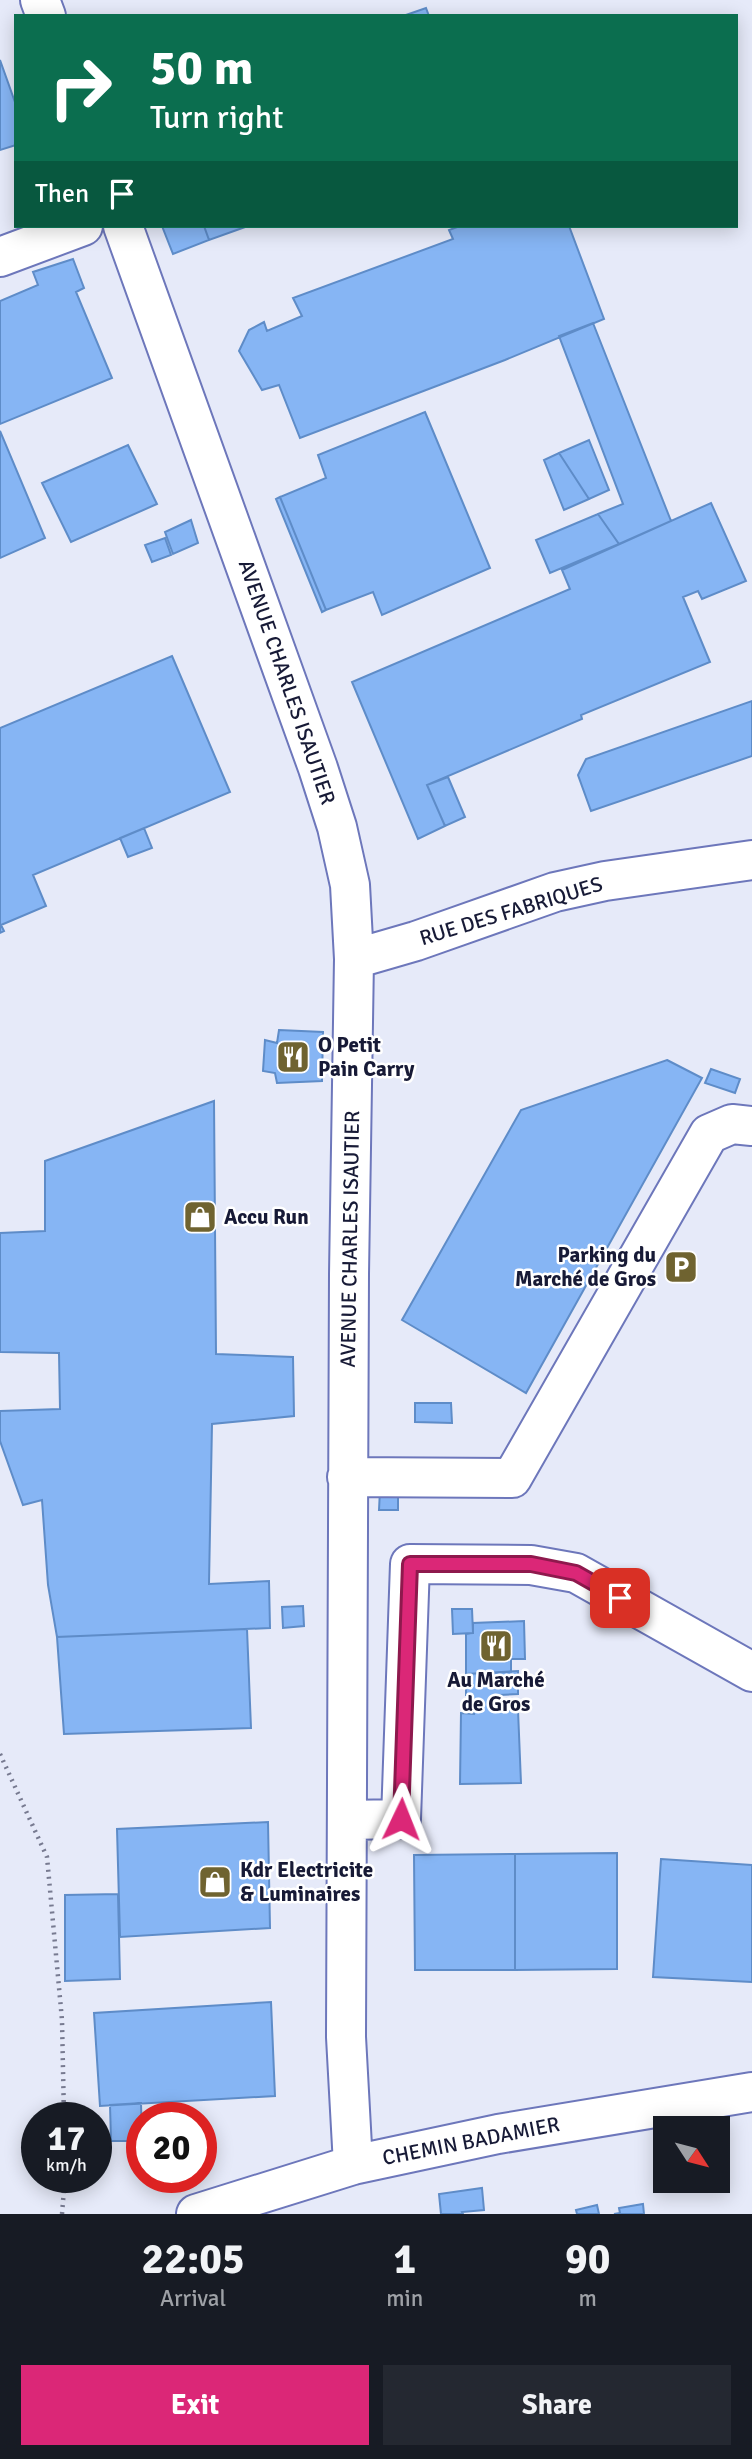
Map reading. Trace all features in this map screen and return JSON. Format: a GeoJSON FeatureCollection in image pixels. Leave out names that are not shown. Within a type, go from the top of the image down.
{"type":"FeatureCollection","features":[{"type":"Feature","properties":{"kind":"street"},"geometry":{"type":"LineString","coordinates":[[0,257],[78,228]]}},
{"type":"Feature","properties":{"kind":"street","name":"AVENUE CHARLES ISAUTIER"},"geometry":{"type":"LineString","coordinates":[[124,228],[254,586],[337,827],[350,885],[354,959],[347,1477],[346,2037],[353,2165]]}},
{"type":"Feature","properties":{"kind":"street","name":"RUE DES FABRIQUES"},"geometry":{"type":"LineString","coordinates":[[354,959],[416,941],[555,892],[605,880],[752,860]]}},
{"type":"Feature","properties":{"kind":"street"},"geometry":{"type":"LineString","coordinates":[[347,1477],[512,1478],[709,1134],[732,1124],[752,1126]]}},
{"type":"Feature","properties":{"kind":"street"},"geometry":{"type":"LineString","coordinates":[[347,1820],[401,1819],[410,1564],[531,1564],[576,1573],[752,1672]]}},
{"type":"Feature","properties":{"kind":"street","name":"CHEMIN BADAMIER"},"geometry":{"type":"LineString","coordinates":[[197,2214],[353,2165],[498,2134],[752,2092]]}},
{"type":"Feature","properties":{"kind":"path"},"geometry":{"type":"LineString","coordinates":[[0,1754],[47,1857],[62,2020],[64,2102]]}},
{"type":"Feature","properties":{"kind":"path"},"geometry":{"type":"LineString","coordinates":[[62,2214],[64,2193]]}},
{"type":"Feature","properties":{"kind":"building"},"geometry":{"type":"Polygon","coordinates":[[[426,8],[428,14],[409,14],[426,8]]]}},
{"type":"Feature","properties":{"kind":"building"},"geometry":{"type":"Polygon","coordinates":[[[0,60],[14,99],[14,146],[0,150],[0,60]]]}},
{"type":"Feature","properties":{"kind":"building"},"geometry":{"type":"Polygon","coordinates":[[[163,228],[205,228],[209,240],[173,254],[163,228]]]}},
{"type":"Feature","properties":{"kind":"building"},"geometry":{"type":"Polygon","coordinates":[[[205,228],[242,228],[209,240],[205,228]]]}},
{"type":"Feature","properties":{"kind":"building"},"geometry":{"type":"Polygon","coordinates":[[[570,228],[604,319],[300,438],[279,385],[262,390],[239,351],[249,330],[264,322],[267,331],[302,316],[293,298],[453,239],[449,230],[570,228]]]}},
{"type":"Feature","properties":{"kind":"building"},"geometry":{"type":"Polygon","coordinates":[[[73,259],[84,288],[76,292],[112,378],[0,424],[0,301],[38,285],[33,272],[73,259]]]}},
{"type":"Feature","properties":{"kind":"building"},"geometry":{"type":"Polygon","coordinates":[[[593,323],[671,521],[619,544],[598,514],[623,504],[559,336],[593,323]]]}},
{"type":"Feature","properties":{"kind":"building"},"geometry":{"type":"Polygon","coordinates":[[[425,412],[490,568],[382,615],[373,592],[326,610],[280,497],[326,478],[318,455],[425,412]]]}},
{"type":"Feature","properties":{"kind":"building"},"geometry":{"type":"Polygon","coordinates":[[[0,431],[45,538],[0,558],[0,431]]]}},
{"type":"Feature","properties":{"kind":"building"},"geometry":{"type":"Polygon","coordinates":[[[589,440],[609,490],[589,499],[559,453],[589,440]]]}},
{"type":"Feature","properties":{"kind":"building"},"geometry":{"type":"Polygon","coordinates":[[[128,445],[157,504],[71,542],[42,483],[128,445]]]}},
{"type":"Feature","properties":{"kind":"building"},"geometry":{"type":"Polygon","coordinates":[[[559,453],[589,499],[564,510],[544,460],[559,453]]]}},
{"type":"Feature","properties":{"kind":"building"},"geometry":{"type":"Polygon","coordinates":[[[280,497],[326,610],[322,612],[276,499],[280,497]]]}},
{"type":"Feature","properties":{"kind":"building"},"geometry":{"type":"Polygon","coordinates":[[[711,503],[746,581],[702,599],[698,591],[683,597],[710,662],[581,715],[582,719],[427,785],[445,826],[418,839],[352,682],[570,589],[562,570],[711,503]]]}},
{"type":"Feature","properties":{"kind":"building"},"geometry":{"type":"Polygon","coordinates":[[[598,514],[619,544],[550,573],[536,540],[598,514]]]}},
{"type":"Feature","properties":{"kind":"building"},"geometry":{"type":"Polygon","coordinates":[[[191,520],[198,543],[173,554],[165,532],[191,520]]]}},
{"type":"Feature","properties":{"kind":"building"},"geometry":{"type":"Polygon","coordinates":[[[165,538],[171,555],[152,562],[145,545],[165,538]]]}},
{"type":"Feature","properties":{"kind":"building"},"geometry":{"type":"Polygon","coordinates":[[[172,656],[230,792],[33,875],[46,906],[1,925],[4,931],[0,933],[0,728],[172,656]]]}},
{"type":"Feature","properties":{"kind":"building"},"geometry":{"type":"Polygon","coordinates":[[[752,701],[752,756],[591,811],[578,775],[586,759],[752,701]]]}},
{"type":"Feature","properties":{"kind":"building"},"geometry":{"type":"Polygon","coordinates":[[[448,777],[465,817],[445,826],[427,785],[448,777]]]}},
{"type":"Feature","properties":{"kind":"building"},"geometry":{"type":"Polygon","coordinates":[[[144,828],[152,848],[128,857],[120,838],[144,828]]]}},
{"type":"Feature","properties":{"kind":"building","name":"O Petit Pain Carry"},"geometry":{"type":"Polygon","coordinates":[[[279,1030],[323,1032],[322,1081],[277,1083],[275,1073],[263,1071],[265,1040],[277,1043],[279,1030]]]}},
{"type":"Feature","properties":{"kind":"building"},"geometry":{"type":"Polygon","coordinates":[[[667,1060],[702,1078],[526,1393],[402,1320],[521,1110],[667,1060]]]}},
{"type":"Feature","properties":{"kind":"building"},"geometry":{"type":"Polygon","coordinates":[[[711,1069],[740,1079],[735,1093],[705,1083],[711,1069]]]}},
{"type":"Feature","properties":{"kind":"building"},"geometry":{"type":"Polygon","coordinates":[[[214,1101],[216,1354],[293,1357],[294,1416],[212,1424],[209,1584],[269,1581],[270,1628],[57,1637],[48,1585],[42,1500],[23,1505],[0,1441],[0,1411],[60,1409],[59,1353],[0,1352],[0,1233],[45,1231],[45,1161],[214,1101]]]}},
{"type":"Feature","properties":{"kind":"building"},"geometry":{"type":"Polygon","coordinates":[[[415,1403],[451,1403],[452,1423],[415,1422],[415,1403]]]}},
{"type":"Feature","properties":{"kind":"building"},"geometry":{"type":"Polygon","coordinates":[[[380,1490],[398,1490],[398,1510],[379,1510],[380,1490]]]}},
{"type":"Feature","properties":{"kind":"building"},"geometry":{"type":"Polygon","coordinates":[[[303,1606],[304,1626],[283,1628],[282,1607],[303,1606]]]}},
{"type":"Feature","properties":{"kind":"building"},"geometry":{"type":"Polygon","coordinates":[[[452,1609],[472,1609],[473,1633],[453,1634],[452,1609]]]}},
{"type":"Feature","properties":{"kind":"building","name":"Au Marché de Gros"},"geometry":{"type":"Polygon","coordinates":[[[524,1621],[525,1659],[511,1659],[511,1672],[466,1674],[466,1634],[473,1633],[473,1623],[524,1621]]]}},
{"type":"Feature","properties":{"kind":"building"},"geometry":{"type":"Polygon","coordinates":[[[247,1629],[251,1728],[64,1734],[57,1637],[247,1629]]]}},
{"type":"Feature","properties":{"kind":"building"},"geometry":{"type":"Polygon","coordinates":[[[518,1671],[518,1694],[500,1695],[500,1710],[518,1710],[521,1783],[460,1784],[461,1713],[474,1714],[473,1695],[466,1695],[466,1674],[518,1671]]]}},
{"type":"Feature","properties":{"kind":"building"},"geometry":{"type":"Polygon","coordinates":[[[268,1822],[270,1928],[120,1937],[117,1829],[268,1822]]]}},
{"type":"Feature","properties":{"kind":"building"},"geometry":{"type":"Polygon","coordinates":[[[617,1853],[617,1969],[515,1970],[515,1854],[617,1853]]]}},
{"type":"Feature","properties":{"kind":"building"},"geometry":{"type":"Polygon","coordinates":[[[515,1854],[515,1970],[415,1970],[414,1855],[515,1854]]]}},
{"type":"Feature","properties":{"kind":"building"},"geometry":{"type":"Polygon","coordinates":[[[661,1859],[752,1865],[752,1982],[653,1977],[661,1859]]]}},
{"type":"Feature","properties":{"kind":"building"},"geometry":{"type":"Polygon","coordinates":[[[118,1894],[120,1979],[65,1981],[65,1895],[118,1894]]]}},
{"type":"Feature","properties":{"kind":"building"},"geometry":{"type":"Polygon","coordinates":[[[271,2002],[275,2096],[126,2102],[126,2105],[112,2105],[112,2102],[100,2102],[94,2013],[271,2002]]]}},
{"type":"Feature","properties":{"kind":"building"},"geometry":{"type":"Polygon","coordinates":[[[126,2104],[126,2141],[112,2141],[112,2105],[126,2104]]]}},
{"type":"Feature","properties":{"kind":"building"},"geometry":{"type":"Polygon","coordinates":[[[482,2188],[484,2210],[441,2214],[439,2194],[482,2188]]]}},
{"type":"Feature","properties":{"kind":"building"},"geometry":{"type":"Polygon","coordinates":[[[643,2204],[644,2214],[614,2214],[620,2213],[619,2208],[643,2204]]]}},
{"type":"Feature","properties":{"kind":"building"},"geometry":{"type":"Polygon","coordinates":[[[597,2205],[599,2214],[577,2214],[576,2210],[597,2205]]]}},
{"type":"Feature","properties":{"kind":"place","name":"O Petit Pain Carry"},"geometry":{"type":"Point","coordinates":[293,1057]}},
{"type":"Feature","properties":{"kind":"place","name":"Accu Run"},"geometry":{"type":"Point","coordinates":[200,1217]}},
{"type":"Feature","properties":{"kind":"place","name":"Parking du Marché de Gros"},"geometry":{"type":"Point","coordinates":[681,1267]}},
{"type":"Feature","properties":{"kind":"place","name":"Au Marché de Gros"},"geometry":{"type":"Point","coordinates":[496,1646]}},
{"type":"Feature","properties":{"kind":"place","name":"Kdr Electricite & Luminaires"},"geometry":{"type":"Point","coordinates":[215,1882]}},
{"type":"Feature","properties":{"kind":"route"},"geometry":{"type":"LineString","coordinates":[[401,1819],[410,1564],[531,1564],[576,1573],[620,1598]]}}]}
